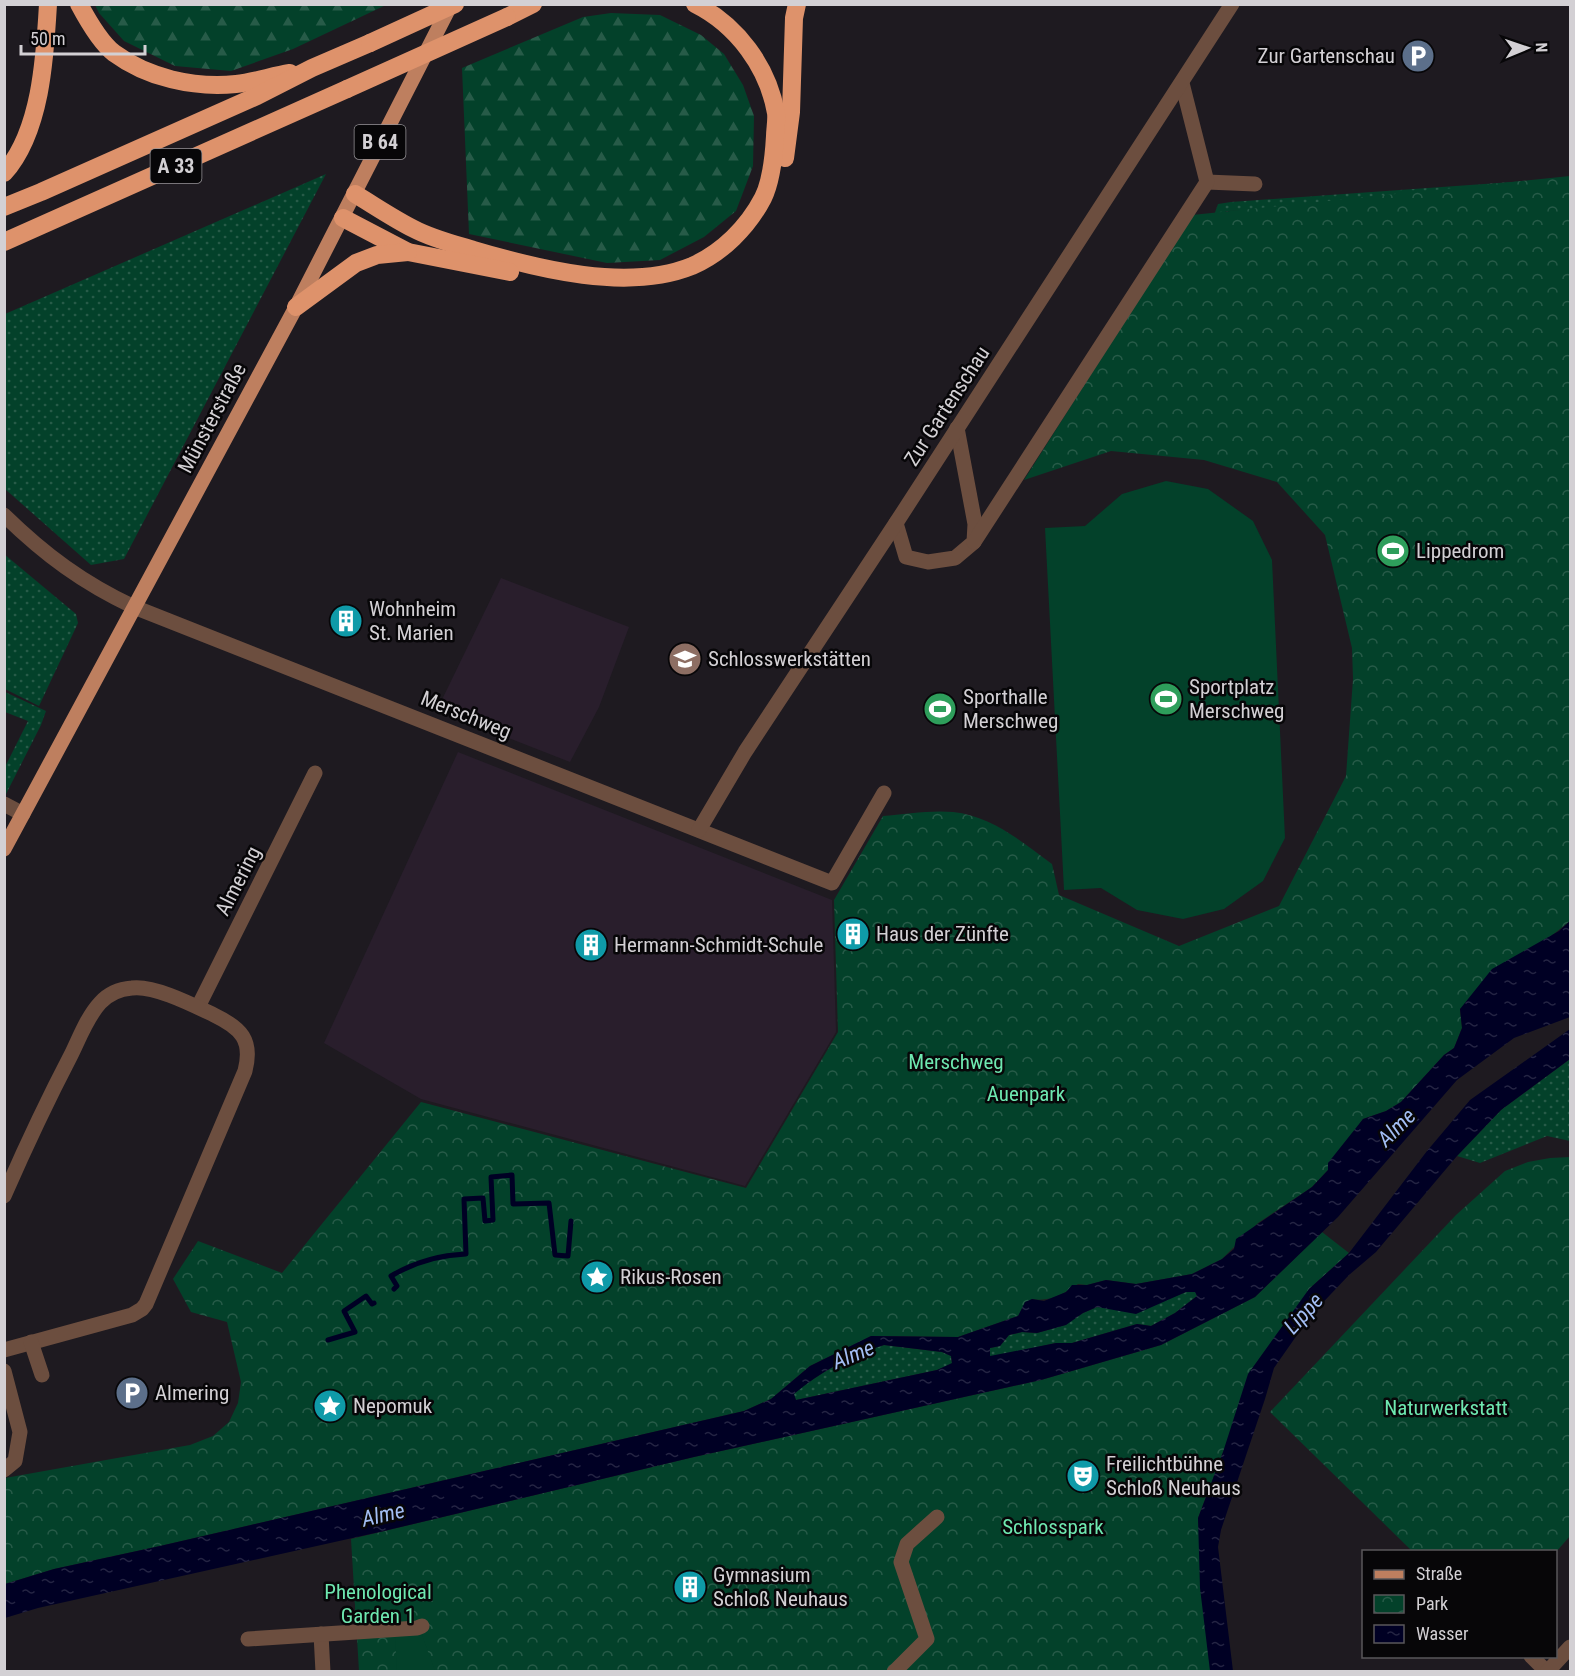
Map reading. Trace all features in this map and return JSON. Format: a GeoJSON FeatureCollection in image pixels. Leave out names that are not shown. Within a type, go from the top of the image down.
{"type":"FeatureCollection","features":[{"type":"Feature","properties":{"kind":"highway"},"geometry":{"type":"LineString","coordinates":[[4,173],[23,142],[36,109],[45,62],[48,4]]}},
{"type":"Feature","properties":{"kind":"highway"},"geometry":{"type":"LineString","coordinates":[[79,4],[87,19],[112,51],[140,69],[165,78],[194,84],[236,84],[312,68]]}},
{"type":"Feature","properties":{"kind":"highway","name":"A 33"},"geometry":{"type":"LineString","coordinates":[[4,207],[257,96],[312,68],[453,4]]}},
{"type":"Feature","properties":{"kind":"highway"},"geometry":{"type":"LineString","coordinates":[[521,10],[548,4]]}},
{"type":"Feature","properties":{"kind":"highway"},"geometry":{"type":"LineString","coordinates":[[356,194],[414,229],[436,239],[516,263],[597,276],[626,278],[658,276],[692,266],[722,249],[744,226],[764,197],[774,155],[776,115],[767,83],[750,50],[711,12],[695,4]]}},
{"type":"Feature","properties":{"kind":"highway"},"geometry":{"type":"LineString","coordinates":[[296,307],[356,264],[377,255],[408,252],[595,285],[659,284],[694,274],[726,256],[749,232],[770,204],[785,157],[791,112],[794,18],[797,4]]}},
{"type":"Feature","properties":{"kind":"highway","name":"A 33"},"geometry":{"type":"LineString","coordinates":[[4,242],[521,10]]}},
{"type":"Feature","properties":{"kind":"highway"},"geometry":{"type":"LineString","coordinates":[[343,218],[408,252]]}},
{"type":"Feature","properties":{"kind":"main road","name":"Münsterstraße"},"geometry":{"type":"LineString","coordinates":[[4,849],[296,307],[356,194],[405,90],[453,4]]}},
{"type":"Feature","properties":{"kind":"street","name":"Zur Gartenschau"},"geometry":{"type":"LineString","coordinates":[[699,830],[746,752],[1232,4]]}},
{"type":"Feature","properties":{"kind":"street"},"geometry":{"type":"LineString","coordinates":[[896,523],[906,557],[928,562],[955,558],[974,542],[1207,182],[1182,83]]}},
{"type":"Feature","properties":{"kind":"street"},"geometry":{"type":"LineString","coordinates":[[1207,182],[1255,184]]}},
{"type":"Feature","properties":{"kind":"street"},"geometry":{"type":"LineString","coordinates":[[957,428],[975,524],[974,542]]}},
{"type":"Feature","properties":{"kind":"street","name":"Merschweg"},"geometry":{"type":"LineString","coordinates":[[4,515],[72,573],[106,594],[135,607],[832,884],[884,793]]}},
{"type":"Feature","properties":{"kind":"street","name":"Almering"},"geometry":{"type":"LineString","coordinates":[[198,1007],[315,773]]}},
{"type":"Feature","properties":{"kind":"street"},"geometry":{"type":"LineString","coordinates":[[4,804],[23,814]]}},
{"type":"Feature","properties":{"kind":"street"},"geometry":{"type":"LineString","coordinates":[[4,1196],[30,1137],[81,1035],[99,1004],[116,992],[134,987],[155,991],[224,1019],[243,1036],[249,1058],[245,1071],[146,1304],[132,1315],[4,1350]]}},
{"type":"Feature","properties":{"kind":"street"},"geometry":{"type":"LineString","coordinates":[[31,1341],[42,1375]]}},
{"type":"Feature","properties":{"kind":"street"},"geometry":{"type":"LineString","coordinates":[[4,1371],[20,1432],[15,1461],[4,1470]]}},
{"type":"Feature","properties":{"kind":"street"},"geometry":{"type":"LineString","coordinates":[[894,1671],[927,1640],[901,1562],[908,1544],[937,1518]]}},
{"type":"Feature","properties":{"kind":"street"},"geometry":{"type":"LineString","coordinates":[[248,1639],[422,1626]]}},
{"type":"Feature","properties":{"kind":"street"},"geometry":{"type":"LineString","coordinates":[[321,1634],[322,1671]]}},
{"type":"Feature","properties":{"kind":"street"},"geometry":{"type":"LineString","coordinates":[[1533,1658],[1547,1671],[1570,1647]]}},
{"type":"Feature","properties":{"kind":"shaded area"},"geometry":{"type":"Polygon","coordinates":[[[501,578],[629,627],[599,707],[570,762],[437,710],[501,578]]]}},
{"type":"Feature","properties":{"kind":"shaded area"},"geometry":{"type":"Polygon","coordinates":[[[458,752],[832,900],[836,1032],[745,1186],[421,1099],[324,1043],[458,752]]]}},
{"type":"Feature","properties":{"kind":"green space"},"geometry":{"type":"Polygon","coordinates":[[[95,5],[386,5],[293,49],[231,71],[175,66],[124,41],[99,13],[95,5]]]}},
{"type":"Feature","properties":{"kind":"green space"},"geometry":{"type":"Polygon","coordinates":[[[611,13],[660,15],[701,35],[724,54],[743,85],[754,116],[753,166],[736,211],[704,237],[660,260],[607,263],[469,234],[462,68],[583,17],[611,13]]]}},
{"type":"Feature","properties":{"kind":"green space"},"geometry":{"type":"Polygon","coordinates":[[[326,174],[124,559],[91,565],[5,489],[5,314],[326,174]]]}},
{"type":"Feature","properties":{"kind":"green space","name":"Auenpark"},"geometry":{"type":"Polygon","coordinates":[[[1570,176],[1570,921],[1460,1009],[1462,1028],[1454,1048],[1444,1055],[1401,1102],[1386,1111],[1363,1119],[1328,1170],[1312,1187],[1258,1223],[1222,1259],[1192,1274],[1136,1284],[1106,1280],[1087,1285],[1078,1284],[1056,1296],[1039,1300],[1032,1299],[1018,1316],[958,1337],[871,1336],[810,1366],[771,1399],[744,1411],[54,1569],[5,1584],[5,1478],[190,1445],[213,1436],[229,1422],[238,1403],[241,1382],[227,1322],[191,1312],[173,1279],[198,1241],[282,1273],[421,1102],[746,1188],[838,1032],[834,900],[883,816],[918,812],[953,812],[967,814],[994,824],[1052,864],[1059,895],[1179,946],[1279,906],[1346,776],[1353,679],[1352,648],[1325,535],[1277,482],[1204,460],[1111,451],[1024,480],[1192,215],[1570,176]]]}},
{"type":"Feature","properties":{"kind":"green space"},"geometry":{"type":"Polygon","coordinates":[[[1570,178],[1339,209],[1226,211],[1220,222],[1213,218],[1218,204],[1231,202],[1570,178]]]}},
{"type":"Feature","properties":{"kind":"green space","name":"Sportplatz Merschweg"},"geometry":{"type":"Polygon","coordinates":[[[1166,481],[1208,489],[1253,521],[1272,560],[1285,838],[1263,881],[1224,909],[1183,919],[1137,910],[1101,888],[1064,890],[1045,528],[1085,526],[1122,494],[1166,481]]]}},
{"type":"Feature","properties":{"kind":"green space"},"geometry":{"type":"Polygon","coordinates":[[[4,554],[76,614],[78,623],[39,706],[5,689],[4,554]]]}},
{"type":"Feature","properties":{"kind":"green space"},"geometry":{"type":"Polygon","coordinates":[[[5,692],[46,711],[5,796],[5,767],[28,721],[5,712],[5,692]]]}},
{"type":"Feature","properties":{"kind":"green space"},"geometry":{"type":"Polygon","coordinates":[[[1570,1059],[1570,1141],[1547,1136],[1480,1163],[1457,1156],[1501,1110],[1570,1059]]]}},
{"type":"Feature","properties":{"kind":"green space","name":"Naturwerkstatt"},"geometry":{"type":"Polygon","coordinates":[[[1570,1157],[1570,1536],[1557,1551],[1411,1550],[1270,1412],[1456,1215],[1505,1171],[1528,1162],[1570,1157]]]}},
{"type":"Feature","properties":{"kind":"green space","name":"Schlosspark"},"geometry":{"type":"Polygon","coordinates":[[[1322,1232],[1349,1253],[1309,1289],[1223,1452],[1198,1518],[1212,1671],[359,1671],[351,1539],[694,1457],[1041,1380],[1161,1345],[1255,1297],[1322,1232]]]}},
{"type":"Feature","properties":{"kind":"green space"},"geometry":{"type":"Polygon","coordinates":[[[1186,1292],[1196,1292],[1197,1296],[1175,1313],[1151,1326],[1137,1324],[1072,1343],[1056,1343],[990,1357],[990,1348],[1000,1346],[1009,1335],[1022,1332],[1037,1333],[1065,1325],[1097,1307],[1163,1301],[1186,1292]]]}},
{"type":"Feature","properties":{"kind":"green space"},"geometry":{"type":"Polygon","coordinates":[[[884,1345],[942,1352],[951,1356],[952,1364],[937,1370],[796,1400],[793,1394],[825,1371],[884,1345]]]}},
{"type":"Feature","properties":{"kind":"green space","name":"Phenological Garden 1"},"geometry":{"type":"Polygon","coordinates":[[[391,1582],[412,1625],[356,1627],[354,1584],[391,1582]]]}},
{"type":"Feature","properties":{"kind":"green space"},"geometry":{"type":"Polygon","coordinates":[[[422,1635],[435,1671],[397,1671],[395,1637],[422,1635]]]}},
{"type":"Feature","properties":{"kind":"water","name":"Alme"},"geometry":{"type":"Polygon","coordinates":[[[1570,921],[1570,1017],[1514,1038],[1457,1080],[1338,1217],[1255,1297],[1161,1345],[1041,1380],[694,1457],[384,1531],[38,1608],[5,1618],[5,1584],[54,1569],[744,1411],[771,1399],[810,1366],[871,1336],[958,1337],[1018,1316],[1025,1302],[1032,1299],[1044,1301],[1066,1292],[1072,1285],[1087,1285],[1106,1280],[1136,1284],[1192,1274],[1222,1259],[1234,1249],[1236,1239],[1312,1187],[1328,1170],[1328,1163],[1363,1119],[1386,1111],[1401,1102],[1444,1055],[1454,1048],[1462,1028],[1460,1009],[1492,969],[1559,931],[1570,921]],[[1186,1292],[1136,1314],[1097,1307],[1083,1313],[1066,1325],[1037,1333],[1022,1332],[1009,1335],[1000,1346],[990,1348],[990,1356],[1056,1343],[1072,1343],[1137,1324],[1151,1326],[1175,1313],[1197,1296],[1195,1292],[1186,1292]],[[884,1345],[825,1371],[794,1394],[796,1400],[937,1370],[952,1363],[951,1356],[942,1352],[884,1345]]]}},
{"type":"Feature","properties":{"kind":"water","name":"Lippe"},"geometry":{"type":"Polygon","coordinates":[[[1570,1029],[1570,1059],[1501,1110],[1457,1156],[1376,1252],[1349,1275],[1311,1315],[1274,1368],[1221,1530],[1218,1547],[1233,1671],[1210,1671],[1200,1588],[1198,1518],[1223,1452],[1248,1374],[1309,1289],[1349,1253],[1427,1151],[1470,1100],[1570,1029]]]}},
{"type":"Feature","properties":{"kind":"waterway"},"geometry":{"type":"LineString","coordinates":[[394,1289],[397,1286],[391,1276],[400,1271],[427,1260],[466,1254],[464,1199],[483,1198],[485,1221],[493,1220],[491,1177],[512,1175],[513,1204],[549,1203],[555,1255],[568,1256],[571,1221]]}},
{"type":"Feature","properties":{"kind":"waterway"},"geometry":{"type":"LineString","coordinates":[[328,1340],[355,1332],[344,1311],[366,1296],[372,1304],[374,1303]]}},
{"type":"Feature","properties":{"kind":"place","name":"Zur Gartenschau"},"geometry":{"type":"Point","coordinates":[1418,56]}},
{"type":"Feature","properties":{"kind":"place","name":"Lippedrom"},"geometry":{"type":"Point","coordinates":[1393,551]}},
{"type":"Feature","properties":{"kind":"place","name":"Wohnheim St. Marien"},"geometry":{"type":"Point","coordinates":[346,621]}},
{"type":"Feature","properties":{"kind":"place","name":"Schlosswerkstätten"},"geometry":{"type":"Point","coordinates":[685,659]}},
{"type":"Feature","properties":{"kind":"place","name":"Sportplatz Merschweg"},"geometry":{"type":"Point","coordinates":[1166,699]}},
{"type":"Feature","properties":{"kind":"place","name":"Sporthalle Merschweg"},"geometry":{"type":"Point","coordinates":[940,709]}},
{"type":"Feature","properties":{"kind":"place","name":"Haus der Zünfte"},"geometry":{"type":"Point","coordinates":[853,934]}},
{"type":"Feature","properties":{"kind":"place","name":"Hermann-Schmidt-Schule"},"geometry":{"type":"Point","coordinates":[591,945]}},
{"type":"Feature","properties":{"kind":"place","name":"Rikus-Rosen"},"geometry":{"type":"Point","coordinates":[597,1277]}},
{"type":"Feature","properties":{"kind":"place","name":"Almering"},"geometry":{"type":"Point","coordinates":[132,1393]}},
{"type":"Feature","properties":{"kind":"place","name":"Nepomuk"},"geometry":{"type":"Point","coordinates":[330,1406]}},
{"type":"Feature","properties":{"kind":"place","name":"Freilichtbühne Schloß Neuhaus"},"geometry":{"type":"Point","coordinates":[1083,1476]}},
{"type":"Feature","properties":{"kind":"place","name":"Gymnasium Schloß Neuhaus"},"geometry":{"type":"Point","coordinates":[690,1587]}}]}
